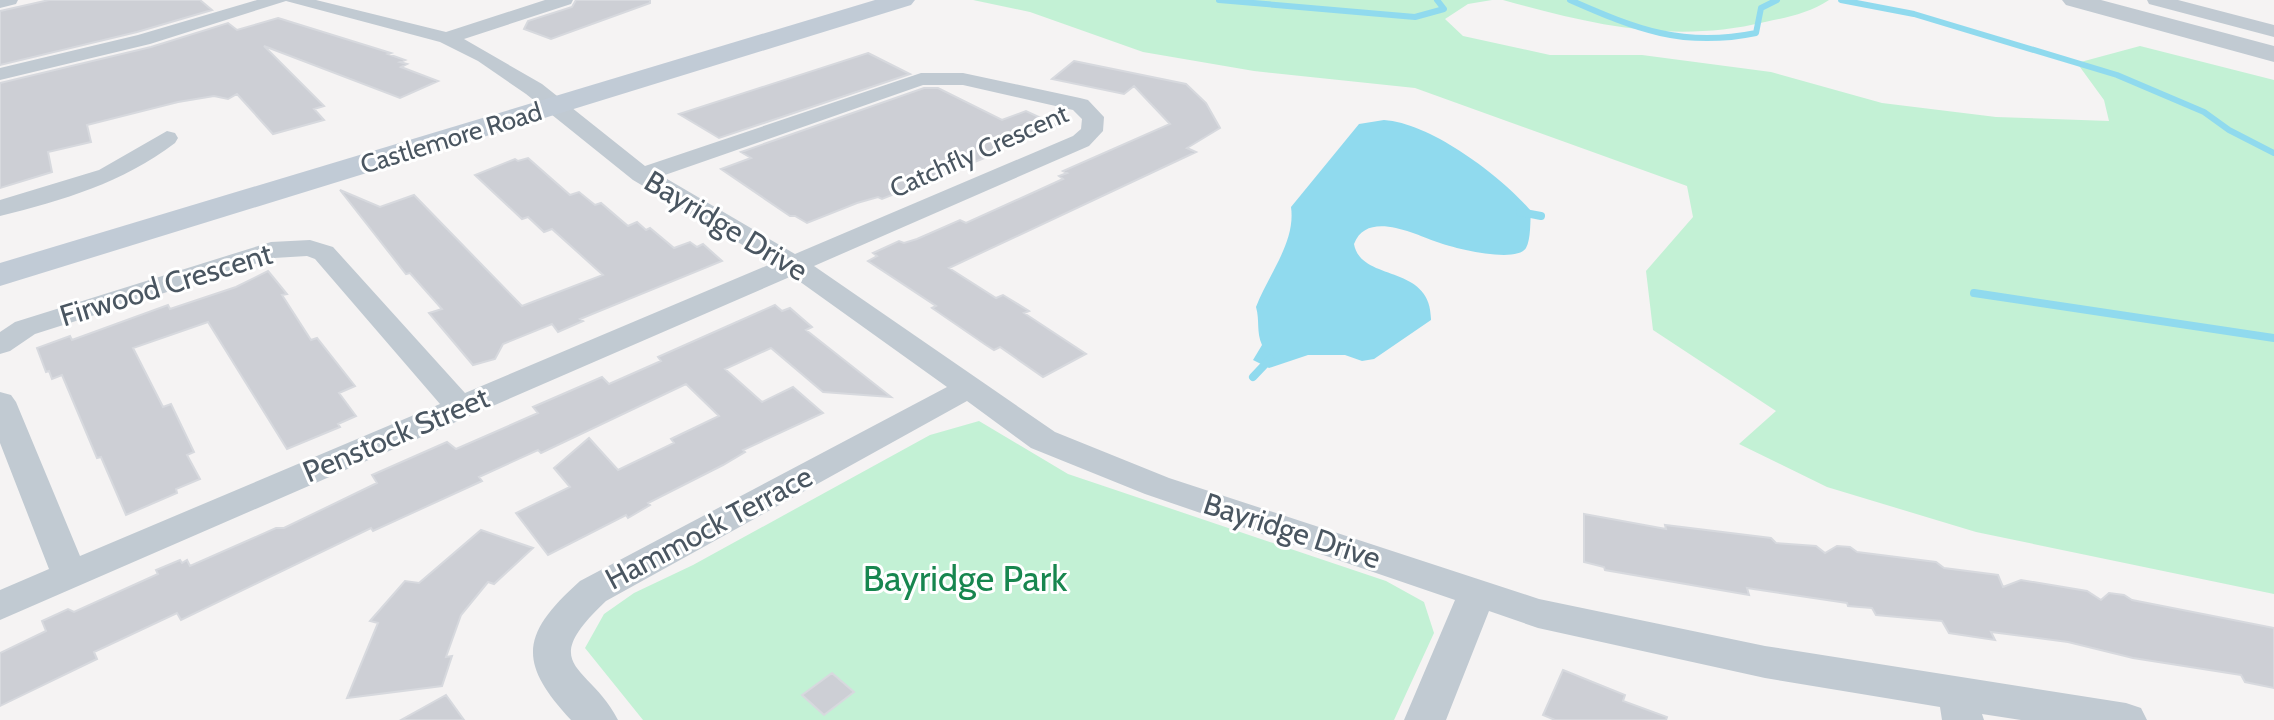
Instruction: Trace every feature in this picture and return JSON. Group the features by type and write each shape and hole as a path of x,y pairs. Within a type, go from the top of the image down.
{"main road":[{"name":"Castlemore Road","path":"0,275 835,0"},
{"name":"Castlemore Road","path":"0,247 902,0"}],"street":[{"path":"0,2 9,0"},
{"path":"0,74 143,40 277,0"},
{"name":"Bayridge Drive","path":"294,0 447,38 485,57 545,97 642,175 792,263 966,389 1043,440 1143,481 1538,613 1960,705 2126,720"},
{"path":"447,38 564,0"},
{"path":"2074,0 2274,54"},
{"path":"2156,0 2274,31"},
{"name":"Catchfly Crescent","path":"642,175 893,86 921,79 963,79 1080,105 1093,117 1092,131 1081,141 792,263"},
{"path":"0,208 118,173 138,162 167,138"},
{"name":"Firwood Crescent","path":"0,345 25,328 271,250 310,248 324,253 460,407"},
{"name":"Penstock Street","path":"0,606 792,263"},
{"name":"Hammock Terrace","path":"597,720 554,670 553,641 571,611 593,591 966,389"},
{"path":"0,402 70,576"},
{"path":"1425,720 1477,593"}],"green space":[{"path":"973,0 1492,0 1468,4 1445,19 1463,36 1550,55 1642,55 1771,72 1882,103 1996,117 2109,121 2104,100 2077,63 2140,46 2274,80 2274,594 1976,532 1827,487 1739,444 1776,411 1653,330 1646,271 1693,217 1687,186 1415,88 1254,71 1143,52 1030,12"},
{"path":"1503,0 1829,0 1782,18 1731,28 1665,31 1601,24"},
{"name":"Bayridge Park","path":"979,421 1068,474 1386,581 1424,602 1434,633 1394,720 643,720 585,648 604,614 634,593 693,565 930,435"}],"water":[{"path":"1384,120 1403,123 1443,141 1502,182 1531,211 1526,248 1520,253 1498,255 1445,245 1392,227 1369,228 1360,234 1354,244 1359,256 1369,264 1409,281 1420,290 1428,302 1431,320 1374,359 1362,361 1345,355 1308,355 1269,368 1253,360 1262,345 1256,307 1285,246 1291,207 1359,124"}],"building":[{"path":"49,0 200,0 212,10 137,32 0,65 0,11"},
{"path":"576,0 650,0 650,3 551,39 524,29 528,21 572,7"},
{"path":"278,18 391,53 388,54 405,60 400,62 407,64 401,67 438,81 400,98 264,46 324,106 314,109 324,120 273,134 237,94 228,99 214,96 178,102 87,125 91,142 48,152 52,172 0,188 0,83 151,47 228,23 237,30"},
{"path":"868,53 910,74 719,138 679,114"},
{"path":"1074,61 1186,84 1206,103 1220,128 1187,148 1196,152 949,268 996,298 1003,295 1029,311 1024,313 1086,354 1043,377 1000,347 994,350 986,345 932,308 936,306 868,261 877,256 873,253 899,241 904,243 917,239 960,220 966,223 1063,179 1059,176 1067,173 1063,171 1170,124 1134,86 1124,94 1052,79"},
{"path":"924,88 938,88 1002,120 1026,111 1056,125 999,149 1002,151 882,199 878,197 857,203 807,223 790,216 721,169 751,158 741,152"},
{"path":"528,158 570,195 579,192 595,205 601,203 628,226 637,222 646,230 650,228 674,248 690,242 697,247 703,244 722,261 580,319 583,321 558,332 552,324 503,344 495,359 473,365 429,313 442,309 410,273 406,274 340,190 380,207 414,195 522,306 603,275 552,229 544,232 528,217 522,219 475,175 515,159"},
{"path":"268,271 287,294 282,295 311,340 317,338 355,386 339,393 356,416 338,424 340,427 287,449 208,322 133,348 163,407 171,404 194,452 187,455 200,479 176,489 177,493 126,515 101,457 97,458 62,375 52,379 37,348 70,336 72,340 168,305 170,309 236,287"},
{"path":"775,305 782,311 790,308 812,327 806,330 891,397 823,392 771,348 725,369 762,402 793,387 823,413 743,450 745,452 648,503 650,505 628,518 626,515 548,555 516,513 570,487 554,468 589,438 618,470 674,443 671,439 719,416 686,384 541,453 538,450 479,477 482,481 373,531 371,528 181,620 177,613 94,652 97,659 0,706 0,653 46,631 42,621 68,609 74,612 158,574 156,570 180,560 182,563 187,560 190,566 276,528 284,528 377,483 372,475 447,442 456,449 538,413 533,407 602,377 609,384 661,361 658,357"},
{"path":"1584,514 1666,529 1665,525 1771,538 1776,543 1816,546 1825,553 1837,546 1850,547 1857,552 1936,562 1944,568 1998,575 2003,587 2021,580 2087,591 2101,600 2109,593 2124,595 2132,600 2274,628 2274,688 2245,682 2241,675 2133,658 2068,642 1991,632 1995,640 1949,633 1942,621 1876,615 1872,608 1848,606 1847,603 1747,588 1749,595 1605,570 1604,567 1584,562"},
{"path":"481,530 533,548 494,584 488,582 461,615 446,657 452,656 442,686 347,698 378,623 370,621 405,581 419,583"},
{"path":"1563,670 1625,695 1623,701 1667,717 1666,720 1555,720 1543,715"},
{"path":"832,673 854,692 824,715 802,695"},
{"path":"446,695 464,720 401,720"}],"waterway":[{"path":"1219,0 1415,17 1444,9 1437,0"},
{"path":"1570,0 1617,20 1660,33 1705,38 1756,33 1761,8 1777,0"},
{"path":"1841,0 1914,14 2117,75 2204,112 2229,130 2274,153"},
{"path":"1520,212 1541,216"},
{"path":"1974,293 2274,338"},
{"path":"1253,377 1270,359"}]}
